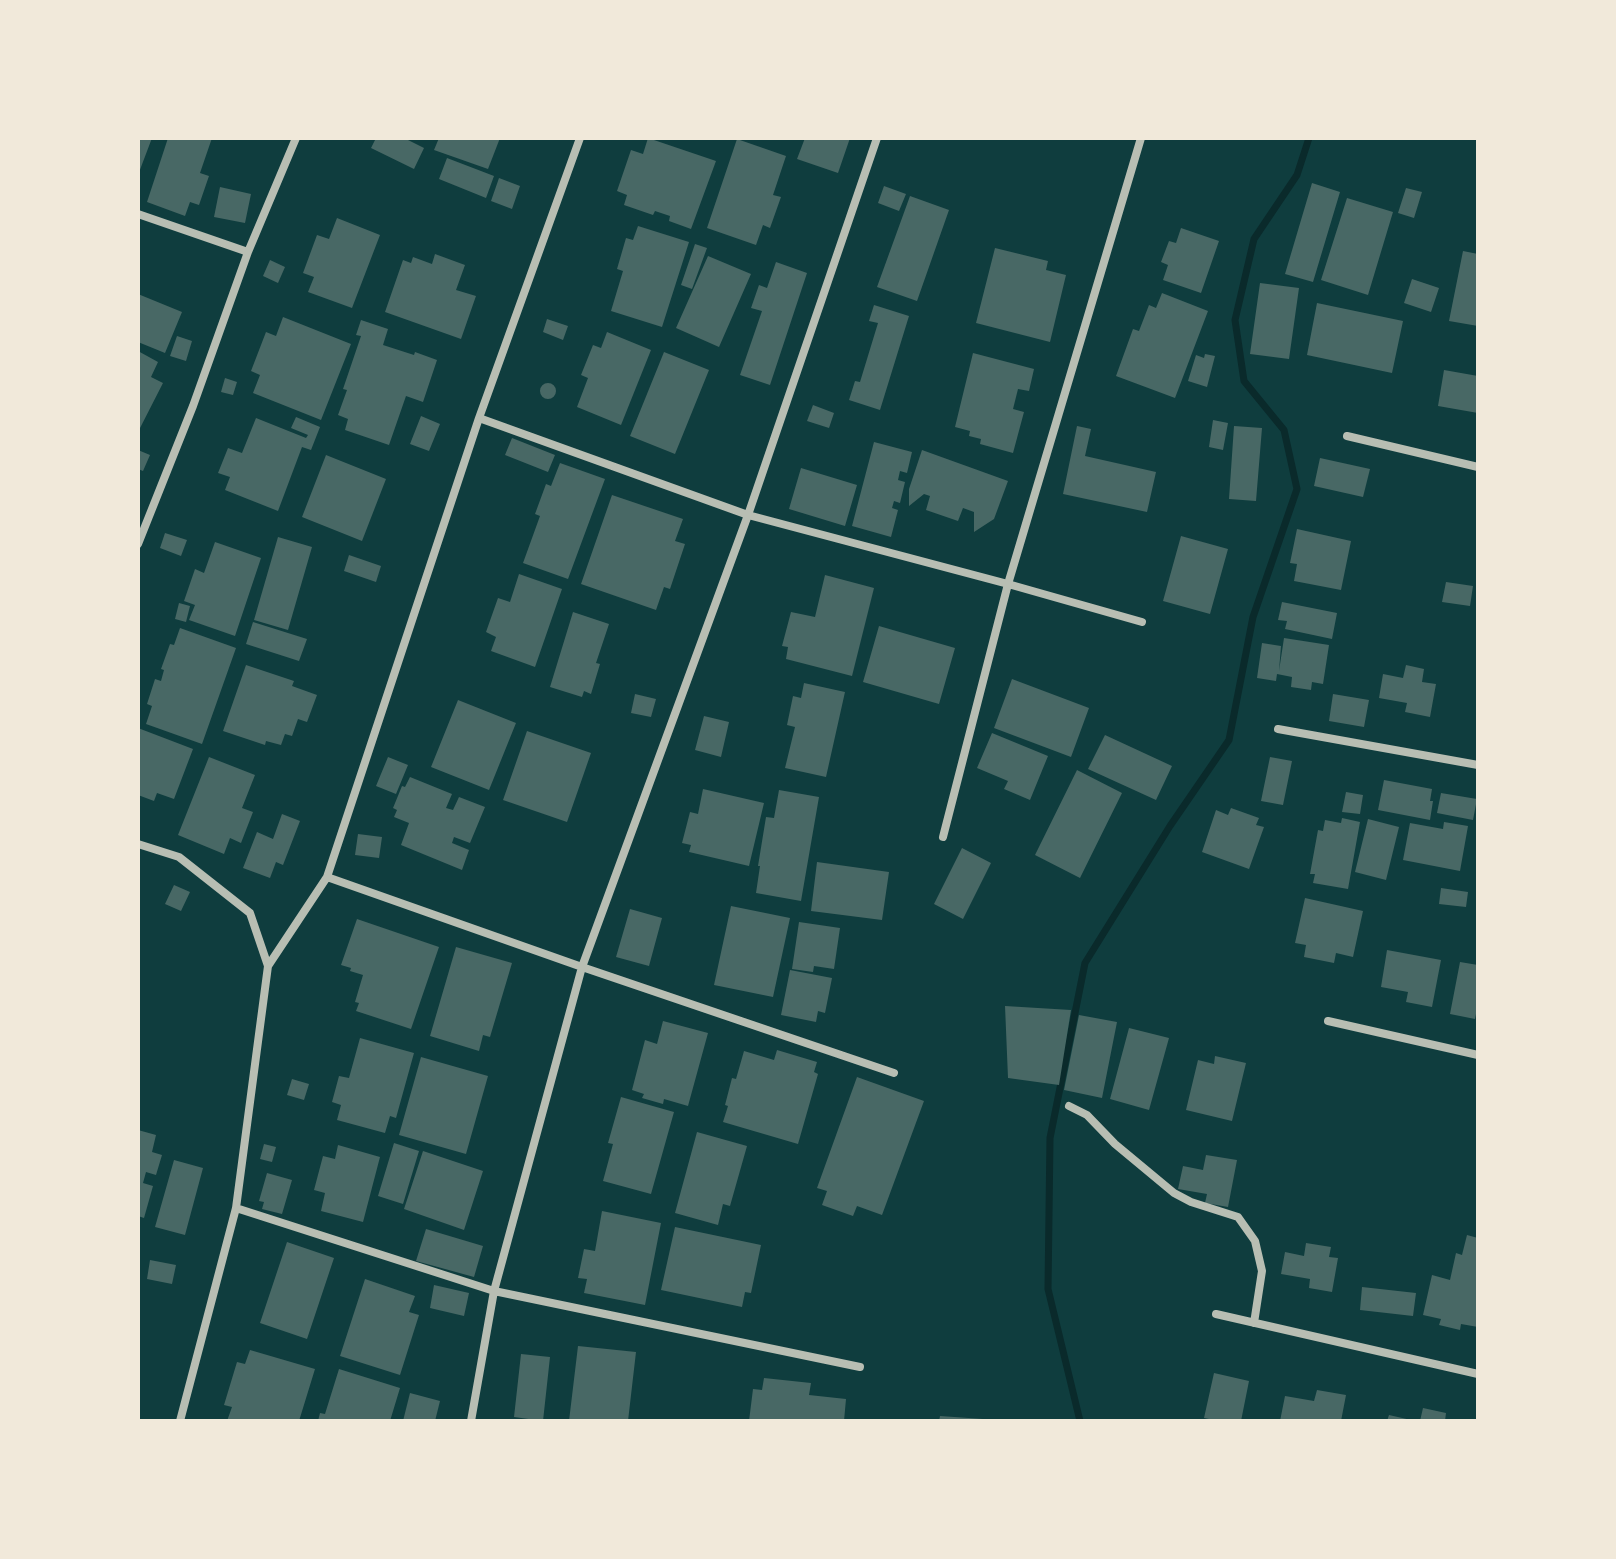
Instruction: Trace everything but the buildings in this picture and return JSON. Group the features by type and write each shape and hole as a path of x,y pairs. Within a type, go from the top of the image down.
{"street":[{"path":"138,544 193,406 248,252 296,138"},
{"path":"180,1421 236,1208 268,966 327,877 479,418 580,138"},
{"path":"471,1421 494,1291 582,967 748,515 877,138"},
{"path":"943,837 1008,584 1141,138"},
{"path":"138,214 248,252"},
{"path":"479,418 748,515 1142,622"},
{"path":"1347,436 1478,467"},
{"path":"1278,729 1478,765"},
{"path":"138,844 179,857 250,913 268,966"},
{"path":"327,877 894,1073"},
{"path":"1328,1021 1478,1055"},
{"path":"1069,1106 1087,1115 1115,1144 1174,1193 1191,1202 1238,1217 1255,1241 1262,1271 1254,1323"},
{"path":"236,1208 494,1291 860,1367"},
{"path":"1216,1314 1478,1374"}],"waterway":[{"path":"1080,1421 1048,1289 1050,1138 1085,963 1170,826 1229,740 1253,617 1297,489 1284,430 1244,381 1235,320 1254,239 1297,175 1309,138"}]}
